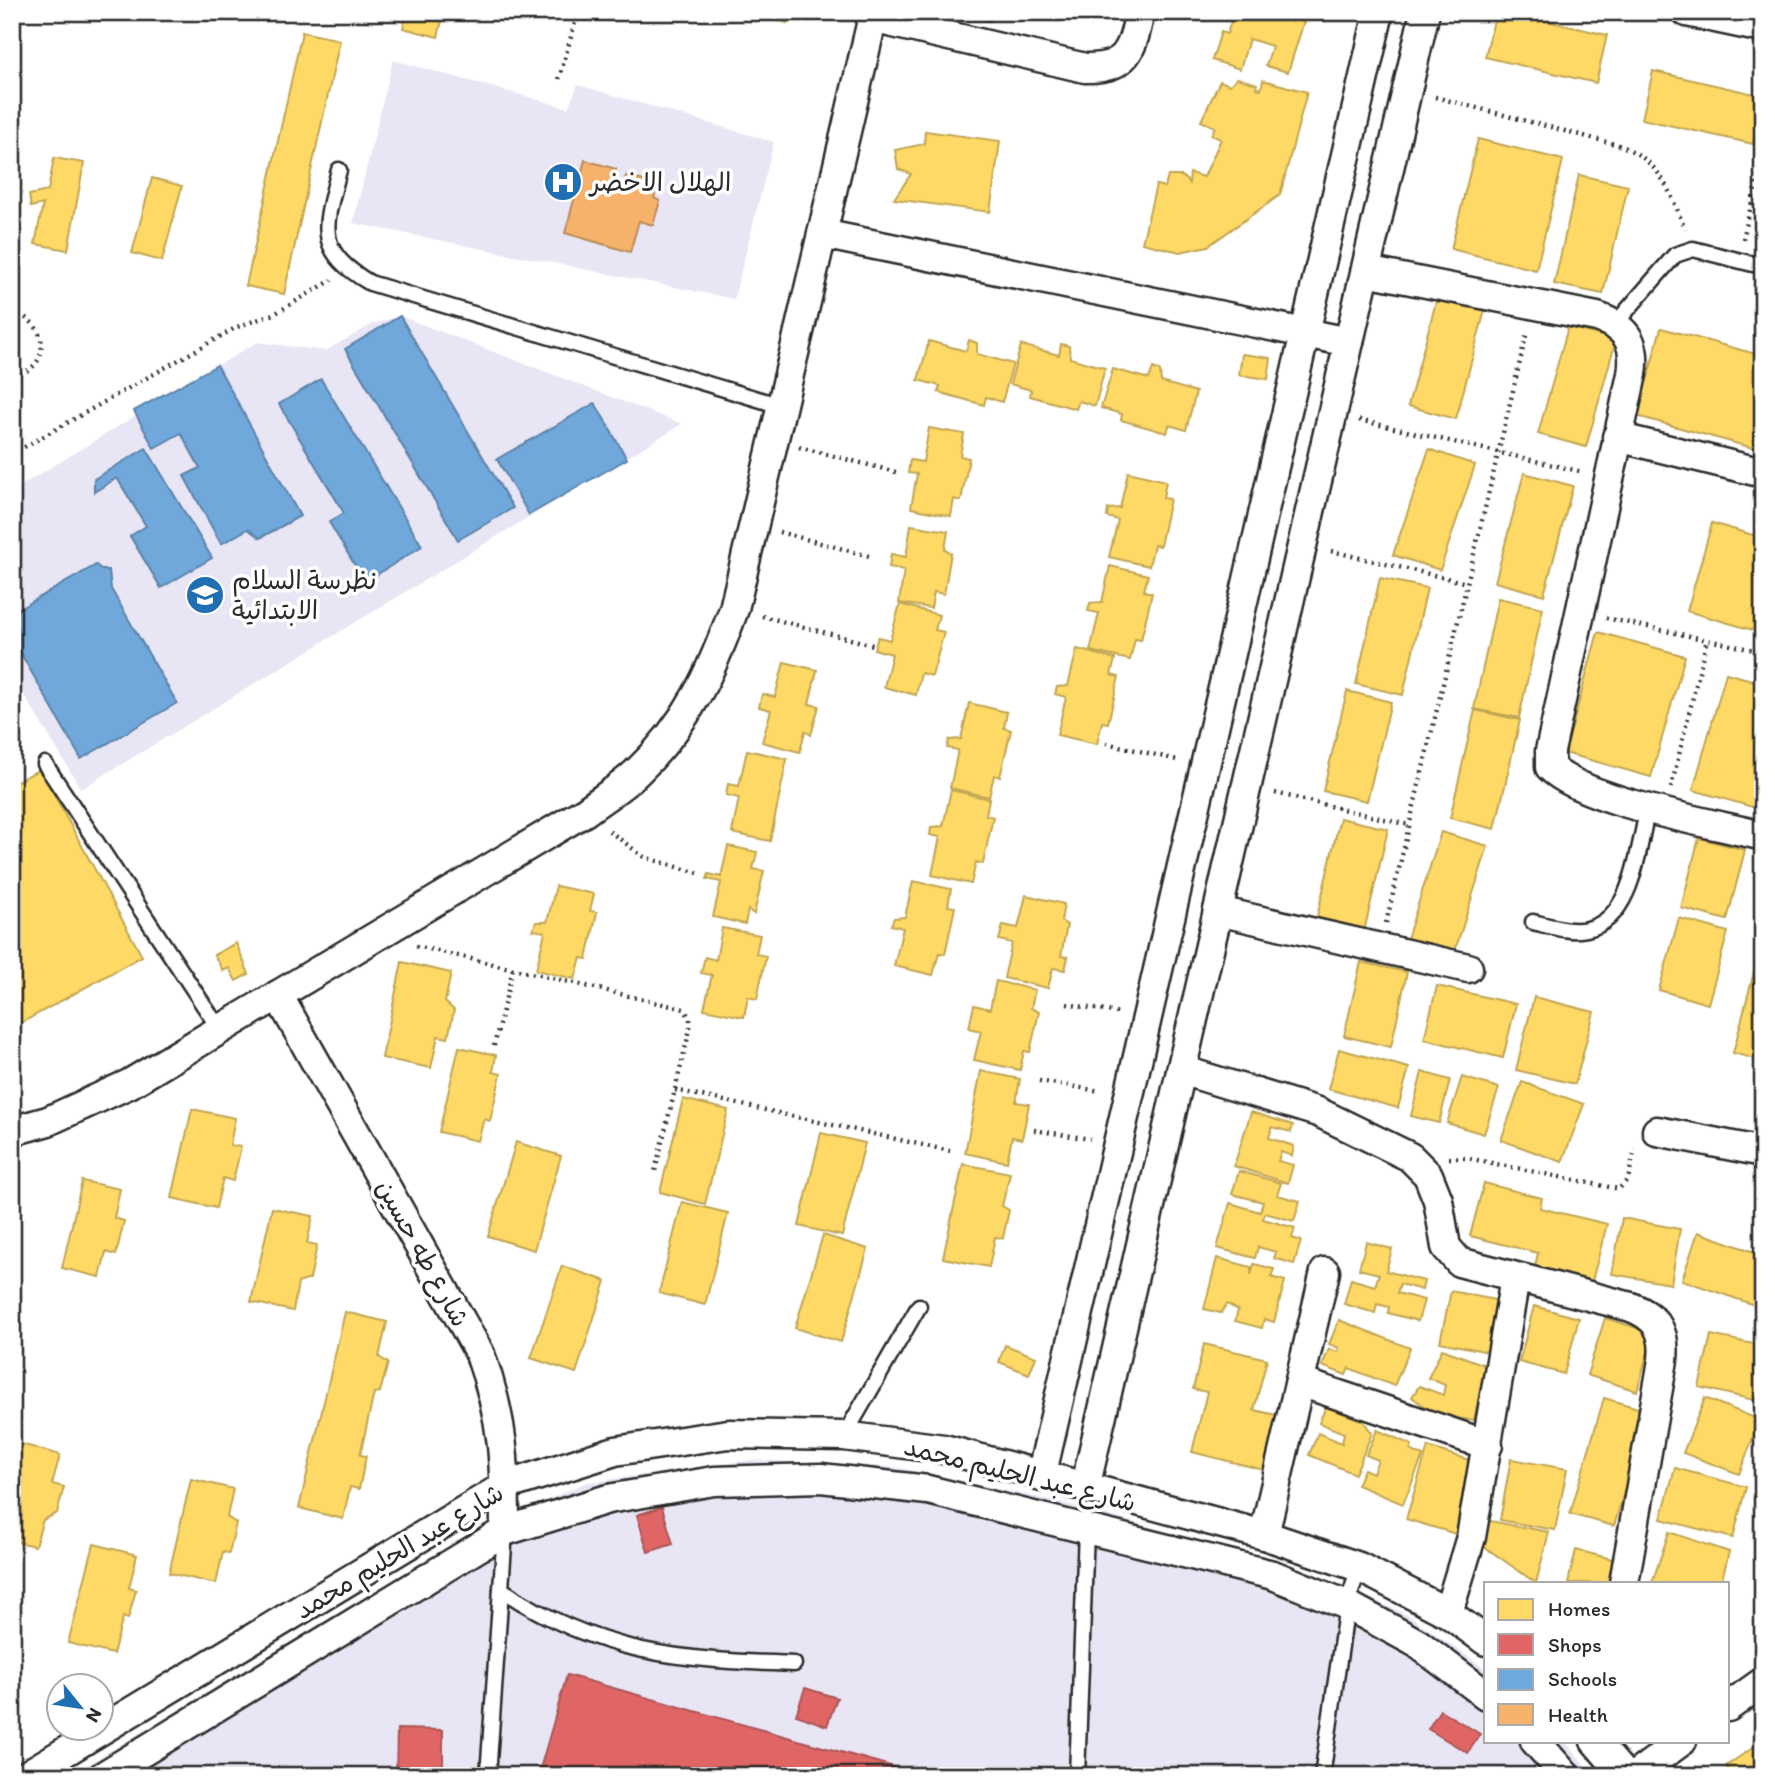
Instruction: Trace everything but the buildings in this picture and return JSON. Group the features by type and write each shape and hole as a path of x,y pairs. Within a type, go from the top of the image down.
{"street":[{"path":"12,1131 48,1121 130,1084 586,811 637,772 680,724 713,669 734,608 873,15 1085,68 1104,68 1122,60 1134,44 1140,12"},
{"path":"1041,1476 1379,12"},
{"path":"1085,1488 1425,12"},
{"path":"1687,12 1763,28"},
{"path":"822,234 1349,342"},
{"path":"1366,271 1616,323 1629,337 1635,355 1550,751 1550,767 1573,785 1657,810 1763,835"},
{"path":"1617,437 1763,473"},
{"path":"1218,911 1468,968"},
{"name":"شارع طه حسين","path":"278,995 480,1354 495,1396 504,1441 505,1531"},
{"path":"1181,1070 1318,1112 1410,1157 1428,1175 1438,1200 1446,1247 1459,1262 1631,1307 1647,1313 1659,1326 1665,1342 1663,1360 1624,1582"},
{"path":"1657,1131 1763,1152"},
{"path":"1264,1535 1325,1272"},
{"path":"1448,1614 1471,1538 1515,1278"},
{"path":"1300,1382 1488,1445"},
{"name":"شارع عبد الحليم محمد","path":"25,1776 505,1486 615,1451 728,1434 844,1436 944,1449 1264,1535 1359,1567 1448,1614 1484,1640"},
{"name":"شارع عبد الحليم محمد","path":"103,1776 505,1531 621,1496 714,1481 821,1478 928,1490 1273,1575 1347,1605 1417,1643 1484,1693"},
{"path":"1730,1706 1763,1682"},
{"path":"1536,1742 1566,1776"},
{"path":"1596,1742 1625,1776"},
{"path":"1634,1776 1681,1742"}],"lane":[{"path":"339,170 326,224 332,249 346,269 370,283 781,406"},
{"path":"1616,323 1675,255 1693,249 1753,264"},
{"path":"45,764 220,1030"},
{"path":"1533,922 1566,930 1587,929 1606,921 1620,906 1657,810"},
{"path":"844,1436 919,1306"},
{"path":"1077,1776 1086,1530"},
{"path":"488,1776 505,1531"},
{"path":"1322,1776 1347,1605 1359,1567"},
{"path":"502,1589 534,1611 607,1643 697,1661 794,1664"}],"path":[{"path":"559,79 578,12"},
{"path":"1408,89 1622,146 1642,155 1657,168 1693,249"},
{"path":"1738,260 1763,156"},
{"path":"1755,186 1763,188"},
{"path":"12,453 237,327 276,313 313,294 346,269"},
{"path":"1380,948 1534,304"},
{"path":"12,313 31,320 39,331 42,344 39,358 30,369 12,374"},
{"path":"1333,413 1607,478"},
{"path":"773,440 896,472"},
{"path":"754,526 873,556"},
{"path":"1303,545 1467,583"},
{"path":"734,608 873,645"},
{"path":"1581,613 1763,652"},
{"path":"1657,810 1707,639"},
{"path":"1106,744 1205,767"},
{"path":"1247,786 1409,825"},
{"path":"586,811 627,847 644,857 698,873"},
{"path":"376,937 684,1009 690,1018 690,1029 655,1171"},
{"path":"495,1046 513,969"},
{"path":"1067,1004 1147,1017"},
{"path":"1039,1081 1129,1096"},
{"path":"675,1090 950,1151"},
{"path":"1034,1130 1118,1144"},
{"path":"1410,1157 1467,1158 1619,1189 1628,1179 1641,1130 1657,1131"}],"shaded area":[{"name":"الهلال الاخضر","path":"393,60 568,108 578,85 774,142 734,299 353,223"},
{"name":"نظرسة السلام الابتدائية","path":"400,316 682,424 81,789 12,675 12,491 257,342 325,351 373,324"},
{"path":"751,1460 894,1467 1056,1501 1304,1569 1410,1616 1484,1668 1484,1742 1566,1742 1594,1776 69,1776 447,1547 584,1483"}],"place":[{"name":"الهلال الاخضر","path":"563,182"},
{"name":"نظرسة السلام الابتدائية","path":"205,595"}]}
